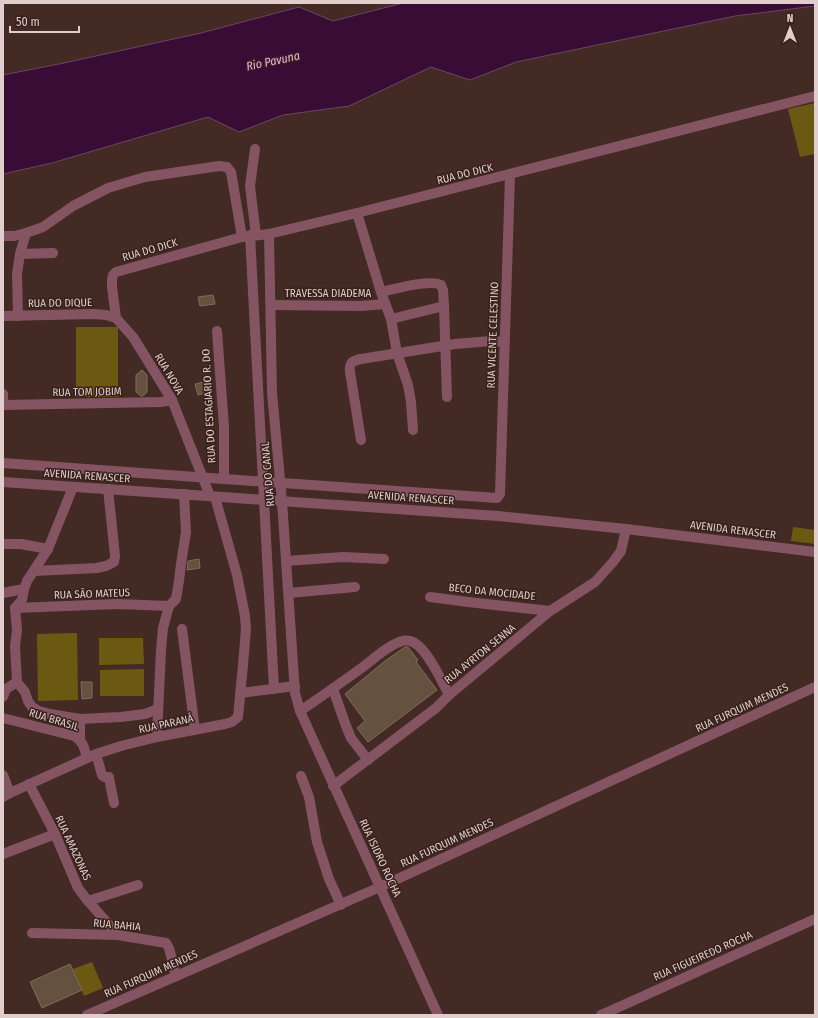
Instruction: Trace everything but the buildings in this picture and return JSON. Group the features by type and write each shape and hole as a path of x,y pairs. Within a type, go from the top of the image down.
{"street":[{"name":"RUA DO DICK","path":"116,318 112,293 112,280 113,275 116,272 250,236 269,234 356,213 815,96"},
{"path":"254,149 250,186 250,236 274,690"},
{"path":"3,236 14,236 43,227 73,206 108,188 145,177 219,166 227,168 231,172 250,236"},
{"name":"RUA VICENTE CELESTINO","path":"498,516 510,174"},
{"path":"356,213 391,319 397,353 408,385 413,430"},
{"path":"18,316 17,274 20,254 26,233"},
{"name":"RUA DO CANAL","path":"269,234 272,393 281,483 295,693 300,711"},
{"path":"20,254 53,253"},
{"path":"381,292 424,283 433,282 441,285 443,290 444,306 447,397"},
{"name":"TRAVESSA DIADEMA","path":"270,305 361,306 385,304"},
{"path":"391,319 444,306"},
{"name":"RUA DO DIQUE","path":"3,316 94,314 116,318"},
{"name":"RUA NOVA","path":"116,318 133,337 172,400 203,478 213,496 238,575 245,616 246,629 240,704"},
{"name":"RUA DO ESTAGIARIO R. DO","path":"217,331 224,427 224,479"},
{"path":"361,440 350,372 351,363 361,359 445,346 475,342 504,342"},
{"path":"3,394 3,405"},
{"name":"RUA TOM JOBIM","path":"3,405 161,402 172,400"},
{"name":"AVENIDA RENASCER","path":"3,463 495,498 499,496"},
{"name":"AVENIDA RENASCER","path":"3,482 498,516 626,529 815,552"},
{"path":"73,487 48,550 27,581 22,600 15,608 17,630 15,646 17,682 22,686 32,707 50,714 80,719 145,714 158,709"},
{"path":"34,571 97,568 114,562 115,556 108,489"},
{"path":"157,737 163,628 169,606 176,599 186,532 184,494"},
{"name":"RUA AYRTON SENNA","path":"334,786 436,708 449,695 550,611 595,582 605,572 621,551 626,529"},
{"path":"3,544 21,544 48,550"},
{"path":"286,562 343,558 384,559"},
{"path":"289,593 355,587"},
{"path":"3,593 24,589"},
{"name":"BECO DA MOCIDADE","path":"430,597 550,611"},
{"name":"RUA SÃO MATEUS","path":"15,608 118,604 169,606"},
{"path":"182,629 195,730"},
{"path":"300,711 334,689 391,646 404,640 417,644 427,655 449,695"},
{"path":"4,691 17,682"},
{"path":"240,693 274,690 295,686"},
{"name":"RUA FURQUIM MENDES","path":"87,1015 341,905 815,688"},
{"path":"334,689 351,738 368,760"},
{"name":"RUA PARANÁ","path":"6,795 91,756 121,746 232,722 238,717 240,704"},
{"name":"RUA ISIDRO ROCHA","path":"300,711 438,1015"},
{"name":"RUA BRASIL","path":"3,718 70,735 80,740 102,775 104,777 109,777 114,803"},
{"path":"80,719 80,740"},
{"path":"3,775 6,795"},
{"path":"301,776 309,797 317,842 341,905"},
{"name":"RUA AMAZONAS","path":"30,784 78,888 118,935"},
{"path":"3,854 54,834"},
{"path":"88,901 138,885"},
{"name":"RUA FIGUEIREDO ROCHA","path":"601,1015 815,919"},
{"name":"RUA BAHIA","path":"32,933 118,935 166,943 169,948 176,976"}],"shaded area":[{"path":"815,103 815,154 800,157 788,109"},
{"path":"76,327 118,327 118,397 76,397"},
{"path":"793,527 815,530 815,544 791,541"},
{"path":"77,633 78,700 38,701 37,634"},
{"path":"99,638 143,638 144,664 99,665"},
{"path":"144,669 144,696 100,696 100,670"},
{"path":"92,962 103,988 84,996 73,969"}],"water":[{"name":"Rio Pavuna","path":"403,3 815,3 815,6 735,16 516,62 470,80 431,67 349,106 283,115 239,132 208,117 52,163 3,174 3,75 201,33 299,7 333,21"}]}
